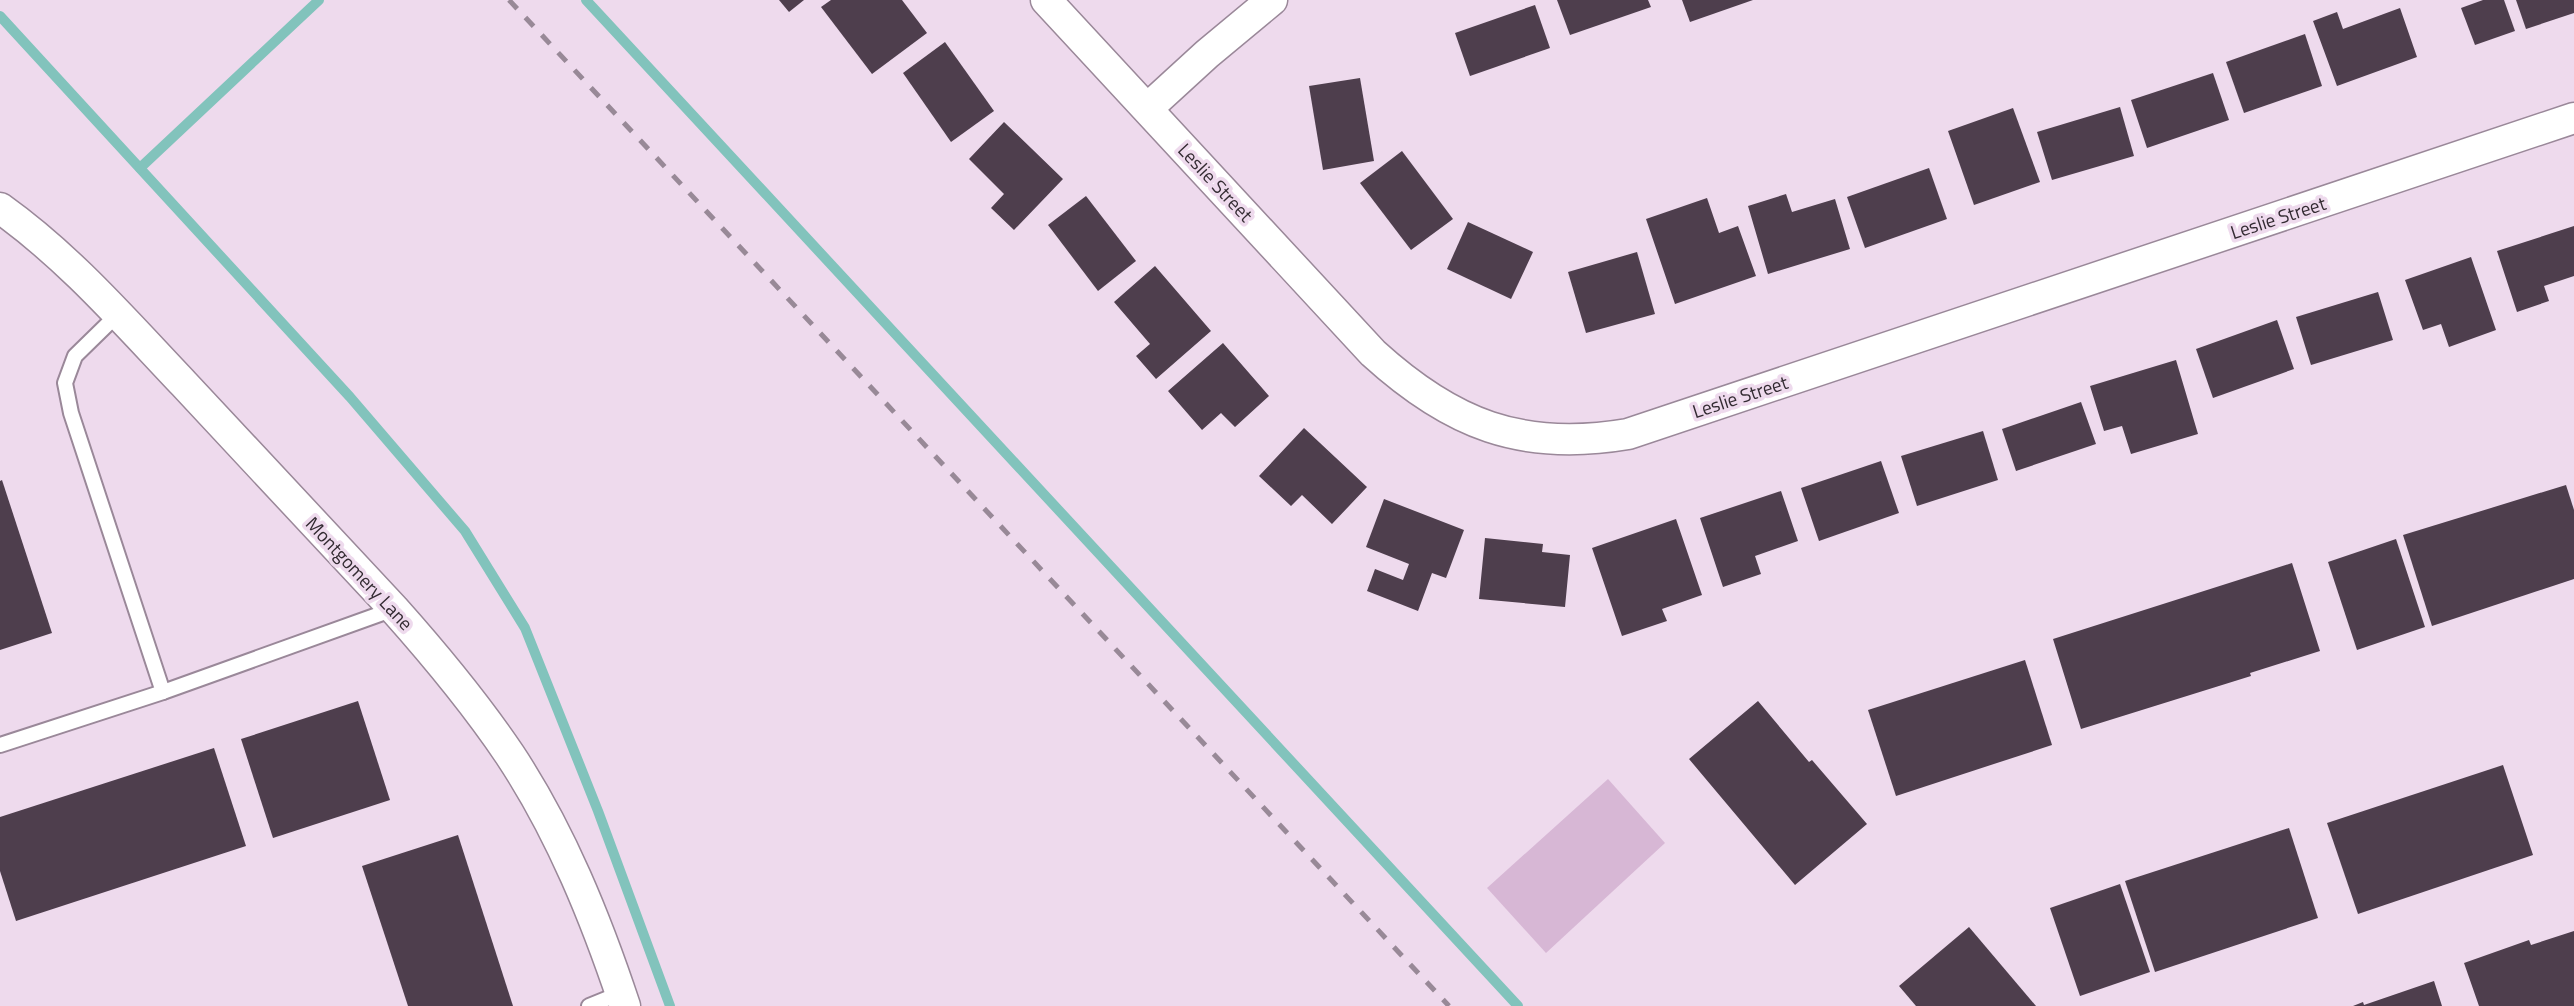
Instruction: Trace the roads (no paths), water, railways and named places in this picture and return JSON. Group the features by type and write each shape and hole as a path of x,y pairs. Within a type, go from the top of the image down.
{"street":[{"name":"Leslie Street","path":"1046,0 1373,353 1429,399 1461,417 1493,430 1528,436 1592,440 1628,434 2574,118"},
{"path":"1148,108 1272,0"},
{"name":"Montgomery Lane","path":"0,208 71,265 394,609 439,661 510,756 545,815 577,877 600,932 623,1000"}],"lane":[{"path":"118,314 75,356 65,383 71,413 163,692"},
{"path":"0,745 163,692 394,609"},
{"path":"589,1006 623,1000"}],"waterway":[{"path":"140,168 319,0"},
{"path":"586,0 1518,1006"},
{"path":"0,16 350,397 465,531 525,628 598,811 670,1006"}],"railway":[{"path":"509,0 1449,1006"}]}
